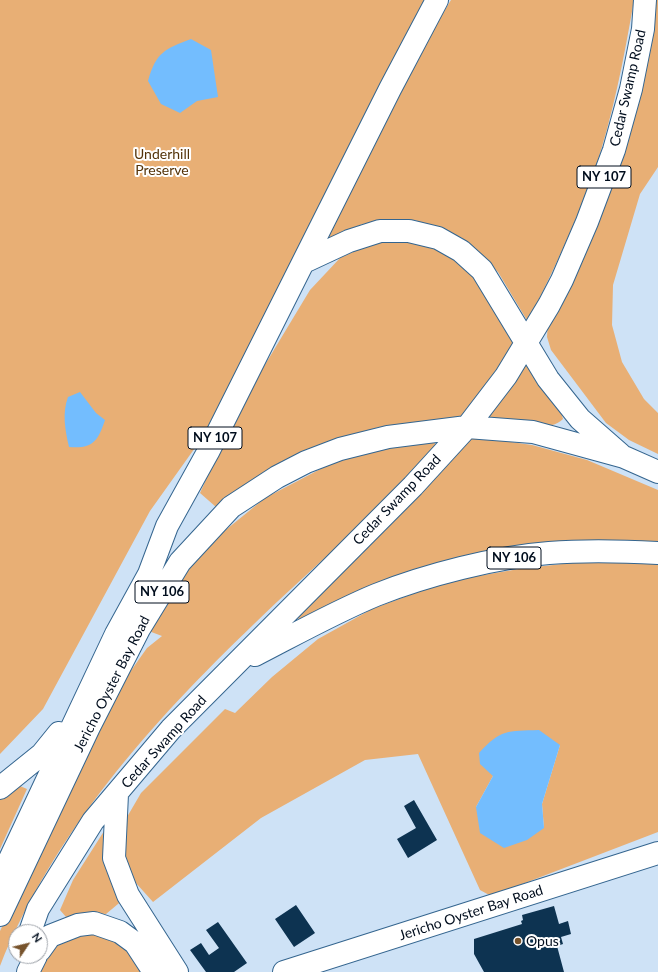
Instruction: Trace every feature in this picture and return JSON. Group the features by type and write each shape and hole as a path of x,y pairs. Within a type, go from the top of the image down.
{"main road":[{"name":"NY 107","path":"0,880 116,634 148,574 167,526 208,452 390,89 437,0"},
{"name":"Cedar Swamp Road","path":"33,924 38,909 93,821 171,729 239,663 413,486 467,427 506,376 526,340 549,306 562,280 587,222 614,150 631,89 643,29 645,0"},
{"path":"304,262 349,241 380,231 409,231 438,238 461,251 482,270 526,340 548,379 580,419 624,457"},
{"name":"Jericho Oyster Bay Road","path":"0,916 89,727 139,629 180,562 231,507 277,477 306,462 340,449 388,437 467,427 533,432 624,457 658,472"},
{"name":"NY 106","path":"239,663 375,595 403,585 490,561 548,553 607,550 658,553"},
{"path":"0,788 42,754 83,704"},
{"path":"117,794 114,858 128,895 177,972"},
{"name":"Jericho Oyster Bay Road","path":"284,972 658,853"},
{"path":"48,939 50,936 78,925 94,923 120,932 130,939 154,972"}],"green space":[{"name":"Underhill Preserve","path":"0,0 426,0 202,438 150,511 43,709 0,754"},
{"path":"451,0 634,0 617,87 601,151 572,229 528,322 498,272 462,238 415,220 362,224 331,242 328,238 431,33"},
{"path":"646,0 658,0 658,167 640,194 613,285 612,325 622,362 644,399 658,413 658,454 629,440 606,423 551,350 547,337 548,321 598,205"},
{"path":"377,241 419,241 455,256 480,281 516,343 460,419 379,427 315,448 255,478 216,507 200,493 223,442 260,373 310,290 340,258"},
{"path":"527,362 560,409 563,419 556,424 538,427 516,426 488,421 486,415"},
{"path":"469,436 532,445 587,460 658,490 658,542 552,542 299,620 296,614"},
{"path":"434,439 436,447 415,471 370,516 215,662 142,740 77,824 48,869 18,924 8,924 8,948 0,966 0,931 113,696 147,648 162,636 146,630 167,594 206,546 265,498 332,463 391,446"},
{"path":"613,558 658,560 658,832 491,896 480,890 418,754 365,760 261,818 153,902 135,882 124,863 127,817 141,793 225,709 235,713 272,677 318,639 372,609 448,581 519,569","holes":["560,745 542,804 544,828 476,807 493,776"]},
{"path":"20,786 27,789 0,849 0,799"},
{"path":"106,828 124,899 106,914 90,913 66,917 60,910 73,880"},
{"path":"96,932 129,949 143,972 38,972 42,964 48,964 48,951 50,947 70,936"}],"water":[{"path":"191,39 211,50 218,97 197,101 180,113 161,104 148,81 154,64 163,53 174,46"},
{"path":"80,392 96,413 105,420 97,438 89,445 84,447 69,447 65,422 66,403 68,397"},
{"path":"539,730 560,745 542,804 544,828 527,840 504,848 480,833 476,807 493,776 480,764 479,753 499,735 512,731"}],"building":[{"path":"414,800 437,840 408,858 397,839 416,828 404,806"},
{"path":"296,905 315,933 294,947 275,919"},
{"name":"Opus","path":"554,906 559,924 568,921 571,934 561,937 563,944 557,946 564,972 484,972 474,954 474,939 522,924 522,915"},
{"path":"218,922 247,963 234,972 206,972 190,950 201,943 209,955 219,948 206,930"}],"place":[{"name":"Opus","path":"518,941"}]}
